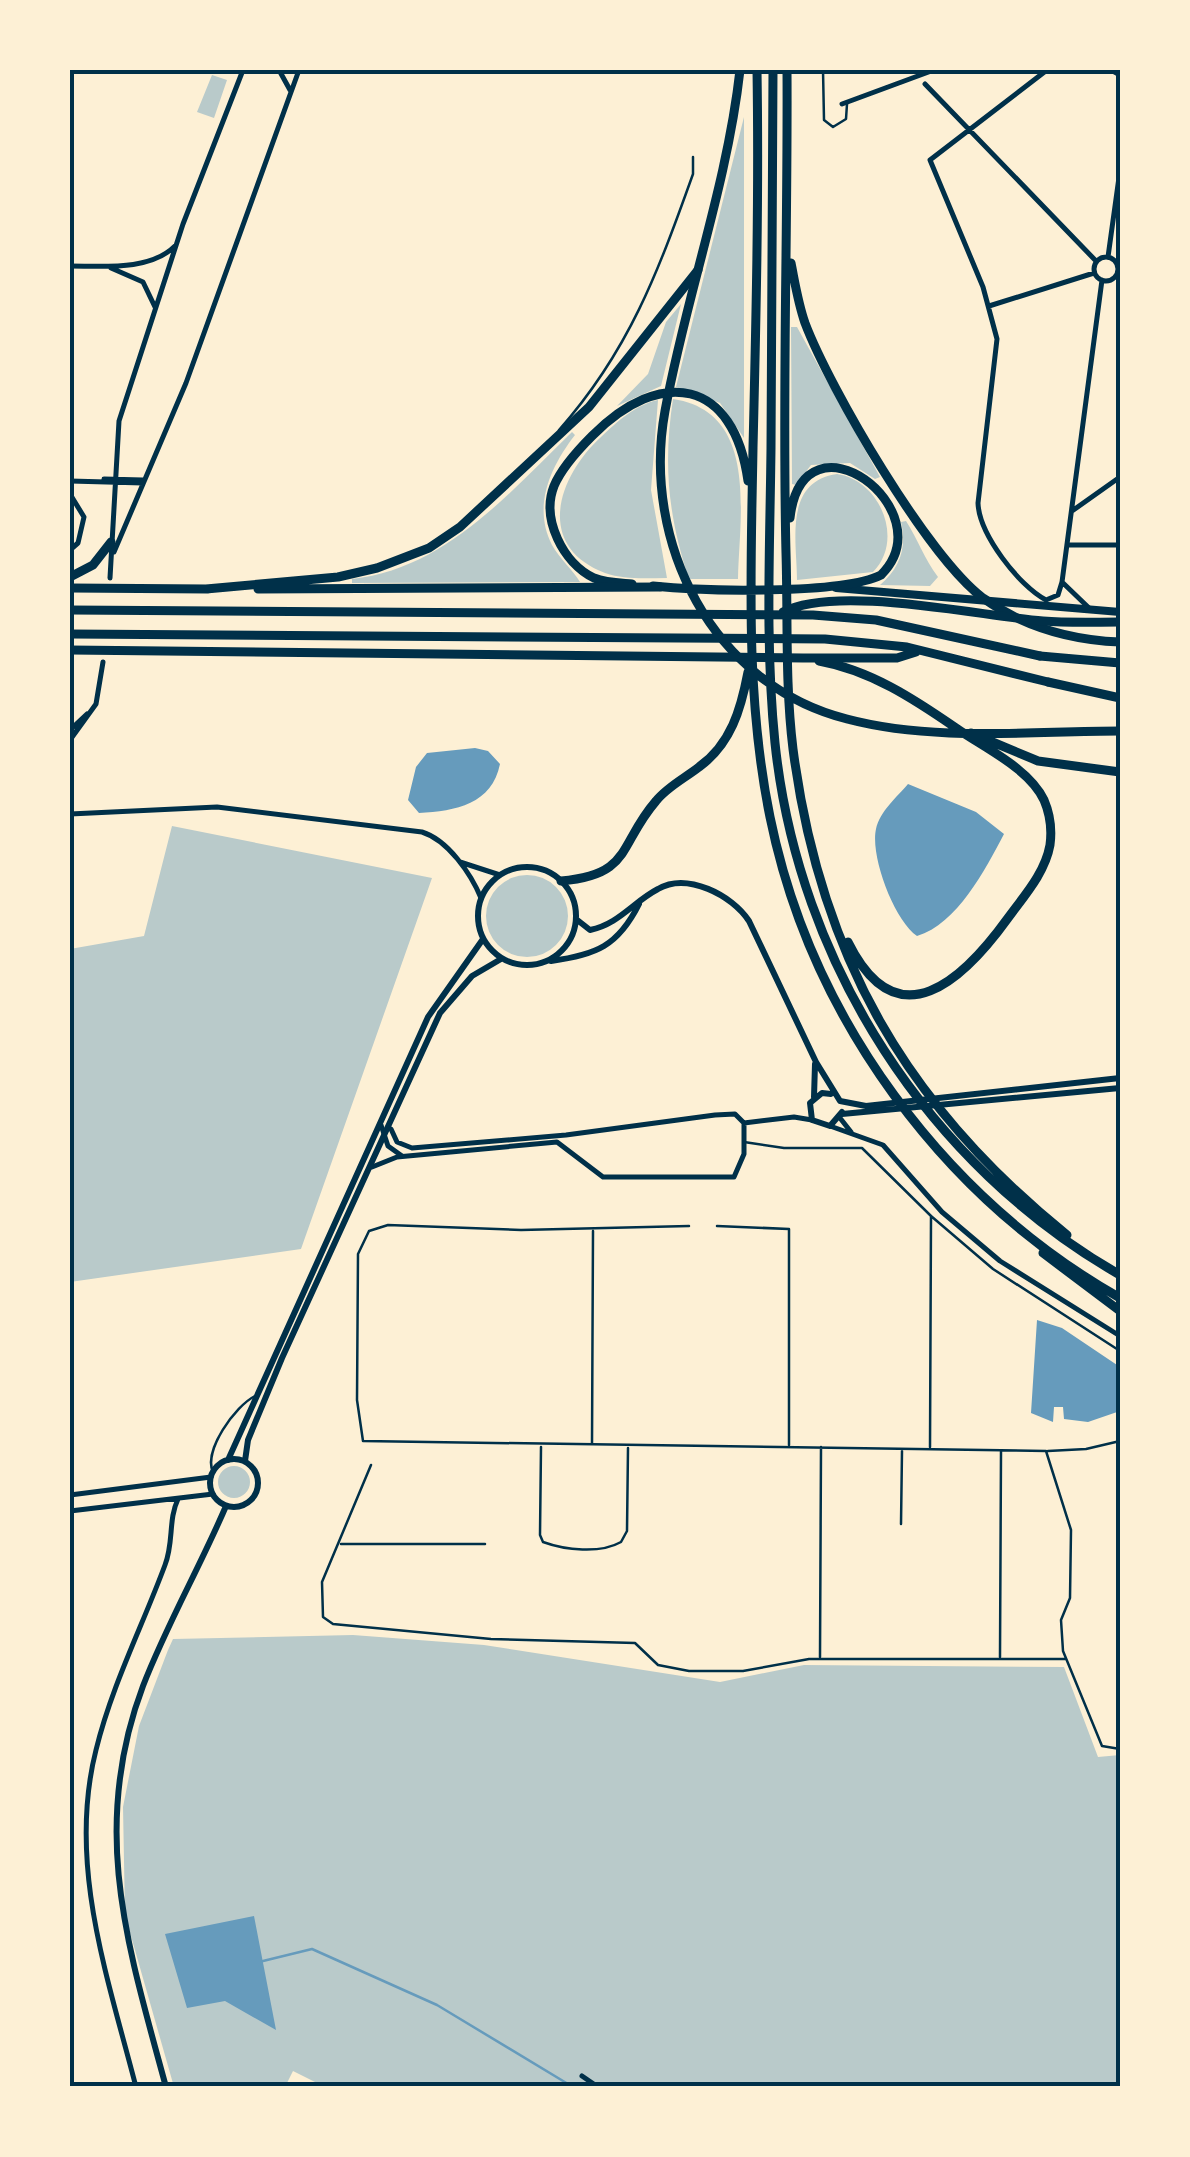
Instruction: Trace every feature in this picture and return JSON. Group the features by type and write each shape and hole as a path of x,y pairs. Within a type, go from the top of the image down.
{"highway":[{"path":"740,70 728,150 664,413 659,478 668,539 684,582 708,622 744,661 796,699 846,719 904,729 1120,731"},
{"path":"757,70 750,676 771,823 815,957 859,1044 893,1094 959,1173 1058,1268 1120,1312"},
{"path":"773,70 771,677 775,745 793,840 826,938 863,1017 901,1076 956,1144 1041,1224 1120,1275"},
{"path":"787,70 787,678 798,786 831,908 857,977 906,1070 962,1140 1108,1268"},
{"path":"788,242 800,306 813,341 889,476 939,554 982,596 1053,632 1120,642"},
{"path":"206,588 338,577 392,564 460,527 594,400 698,270"},
{"path":"660,587 595,578 570,558 558,539 552,517 555,484 598,430 630,404 650,394 679,393 707,402 734,428 740,440 752,501"},
{"path":"70,588 811,587 875,578 889,566 896,530 874,485 857,472 841,467 824,469 806,479 792,504 786,560"},
{"path":"70,577 93,565 111,542"},
{"path":"781,614 798,604 897,604 1043,621 1120,622"},
{"path":"70,610 781,614 876,620 1040,656 1120,664"},
{"path":"70,634 825,638 882,643 1120,698"},
{"path":"70,653 896,658 916,652"},
{"path":"803,658 867,674 946,721 1023,776 1040,794 1050,834 1035,880 972,966 954,982 924,992 892,989 867,973 831,908"},
{"path":"561,881 601,874 617,864 657,799 708,760 728,737 750,676"},
{"path":"946,721 1038,761 1120,772"},
{"path":"1016,1227 1120,1298"}],"main road":[{"path":"811,587 1120,612"}],"street":[{"path":"279,70 291,92"},
{"path":"112,554 186,383 299,70"},
{"path":"844,103 934,70"},
{"path":"1047,70 930,160 989,306 998,352 978,504 980,523 992,544 1040,597 1052,599 1062,582 1102,280"},
{"path":"1111,70 1120,75"},
{"path":"110,578 117,428 176,244 244,71"},
{"path":"926,84 1096,261"},
{"path":"1108,257 1120,170"},
{"path":"70,266 157,259 176,244"},
{"path":"1096,261 1108,257"},
{"path":"1108,257 1119,268 1114,278"},
{"path":"1094,272 1096,261"},
{"path":"103,266 143,282 156,310"},
{"path":"989,306 1094,272"},
{"path":"1094,272 1102,280"},
{"path":"1102,280 1114,278"},
{"path":"1114,278 1120,285"},
{"path":"1072,511 1120,477"},
{"path":"70,481 143,482"},
{"path":"70,494 84,517 78,543 70,550"},
{"path":"1068,545 1120,545"},
{"path":"1062,582 1096,613"},
{"path":"70,740 96,704 103,662"},
{"path":"70,730 96,704"},
{"path":"70,814 174,806 258,810 422,832 434,837 458,862 481,898"},
{"path":"458,862 500,875 529,867 561,881 573,898 576,919 568,944 548,961"},
{"path":"500,875 481,898 478,918 483,938 501,958 522,966 603,950 626,930 640,903"},
{"path":"576,919 590,930 607,926 662,886 678,884 712,891 742,910 832,1094 840,1101 868,1108"},
{"path":"70,1496 212,1474 228,1460 428,1017 483,938"},
{"path":"245,1461 248,1440 282,1358 447,1004 487,964 501,958"},
{"path":"812,1120 809,1108 814,1098 816,1062"},
{"path":"960,1099 1120,1078"},
{"path":"830,1126 841,1116 868,1108 1120,1088"},
{"path":"814,1098 832,1094"},
{"path":"840,1101 841,1116 854,1134"},
{"path":"372,1168 402,1156 557,1142 604,1177 734,1177 742,1160 744,1142 744,1123 735,1114 412,1148 397,1142 390,1129"},
{"path":"744,1123 794,1117 884,1145 942,1212 1000,1261 1120,1336"},
{"path":"380,1125 384,1141 402,1156"},
{"path":"226,1506 248,1503 258,1491 258,1476 245,1461 228,1460"},
{"path":"212,1474 213,1494 226,1506"},
{"path":"70,1512 213,1494"},
{"path":"136,2087 95,1930 86,1823 94,1754 126,1654 166,1562 173,1535 170,1516 178,1499"},
{"path":"166,2087 123,1928 114,1831 117,1797 128,1732 143,1686 226,1506"},
{"path":"582,2076 598,2087"}],"lane":[{"path":"823,70 824,120 829,126 846,119 844,103"},
{"path":"542,453 620,352 660,264 692,174 693,157"},
{"path":"744,1142 784,1148 862,1148 932,1216 1004,1277 1120,1352"},
{"path":"930,1448 932,1216"},
{"path":"689,1226 601,1226 593,1230 388,1225 364,1237 358,1254 363,1441 1001,1450 1086,1450 1120,1441"},
{"path":"716,1226 786,1227 791,1235 789,1447"},
{"path":"592,1446 593,1230"},
{"path":"212,1474 210,1456 233,1416 256,1396"},
{"path":"541,1445 543,1542 559,1548 614,1546 627,1531 628,1446"},
{"path":"820,1659 821,1447"},
{"path":"901,1524 902,1448"},
{"path":"1000,1659 1001,1450"},
{"path":"1046,1450 1070,1530 1070,1598 1061,1620 1065,1659 1102,1746 1120,1749"},
{"path":"371,1465 320,1595 323,1617 333,1624 491,1640 635,1644 658,1665 689,1671 743,1671 820,1659 1065,1659"},
{"path":"339,1544 485,1544"}],"shaded area":[{"path":"212,75 227,80 214,118 197,112"},
{"path":"744,117 744,438 720,403 676,387"},
{"path":"681,304 661,386 617,406 648,374 666,322"},
{"path":"791,327 797,327 880,477 875,479 850,463 811,465 796,485 792,484"},
{"path":"673,399 701,408 720,424 732,445 741,498 738,579 689,579 669,490"},
{"path":"658,400 651,490 667,578 605,573 583,561 568,546 560,510 565,490 586,453 601,437 634,410"},
{"path":"572,432 575,435 558,460 547,487 544,516 552,545 580,582 352,583 352,579 386,572 446,544 499,503"},
{"path":"837,474 865,487 876,499 887,529 882,559 873,572 797,580 795,532 801,501 820,479"},
{"path":"906,521 938,577 930,586 880,585 893,572 900,557 901,522"},
{"path":"172,826 432,878 301,1249 70,1282 70,949 144,936"},
{"path":"527,875 543,878 556,887 565,900 565,932 556,945 543,954 527,957 511,954 498,945 489,932 486,916 489,900 498,887 511,878"},
{"path":"234,1466 245,1471 250,1482 245,1493 234,1498 223,1493 218,1482 223,1471"},
{"path":"353,1635 484,1645 720,1682 804,1665 1064,1667 1098,1757 1120,1755 1120,2087 325,2087 293,2071 285,2087 174,2087 125,1915 123,1807 139,1726 168,1650 173,1639"}],"water":[{"path":"475,748 488,751 500,764 489,788 481,797 459,807 419,813 408,800 416,767 427,753"},
{"path":"908,784 976,812 1004,834 979,879 957,908 931,930 917,936 892,902 880,871 875,841 881,816"},
{"path":"1037,1320 1062,1328 1120,1367 1120,1411 1088,1422 1064,1419 1063,1407 1054,1407 1053,1422 1031,1413"},
{"path":"254,1916 276,2030 225,2001 187,2008 165,1934"}],"waterway":[{"path":"263,1961 312,1949 437,2005 573,2087"}]}
